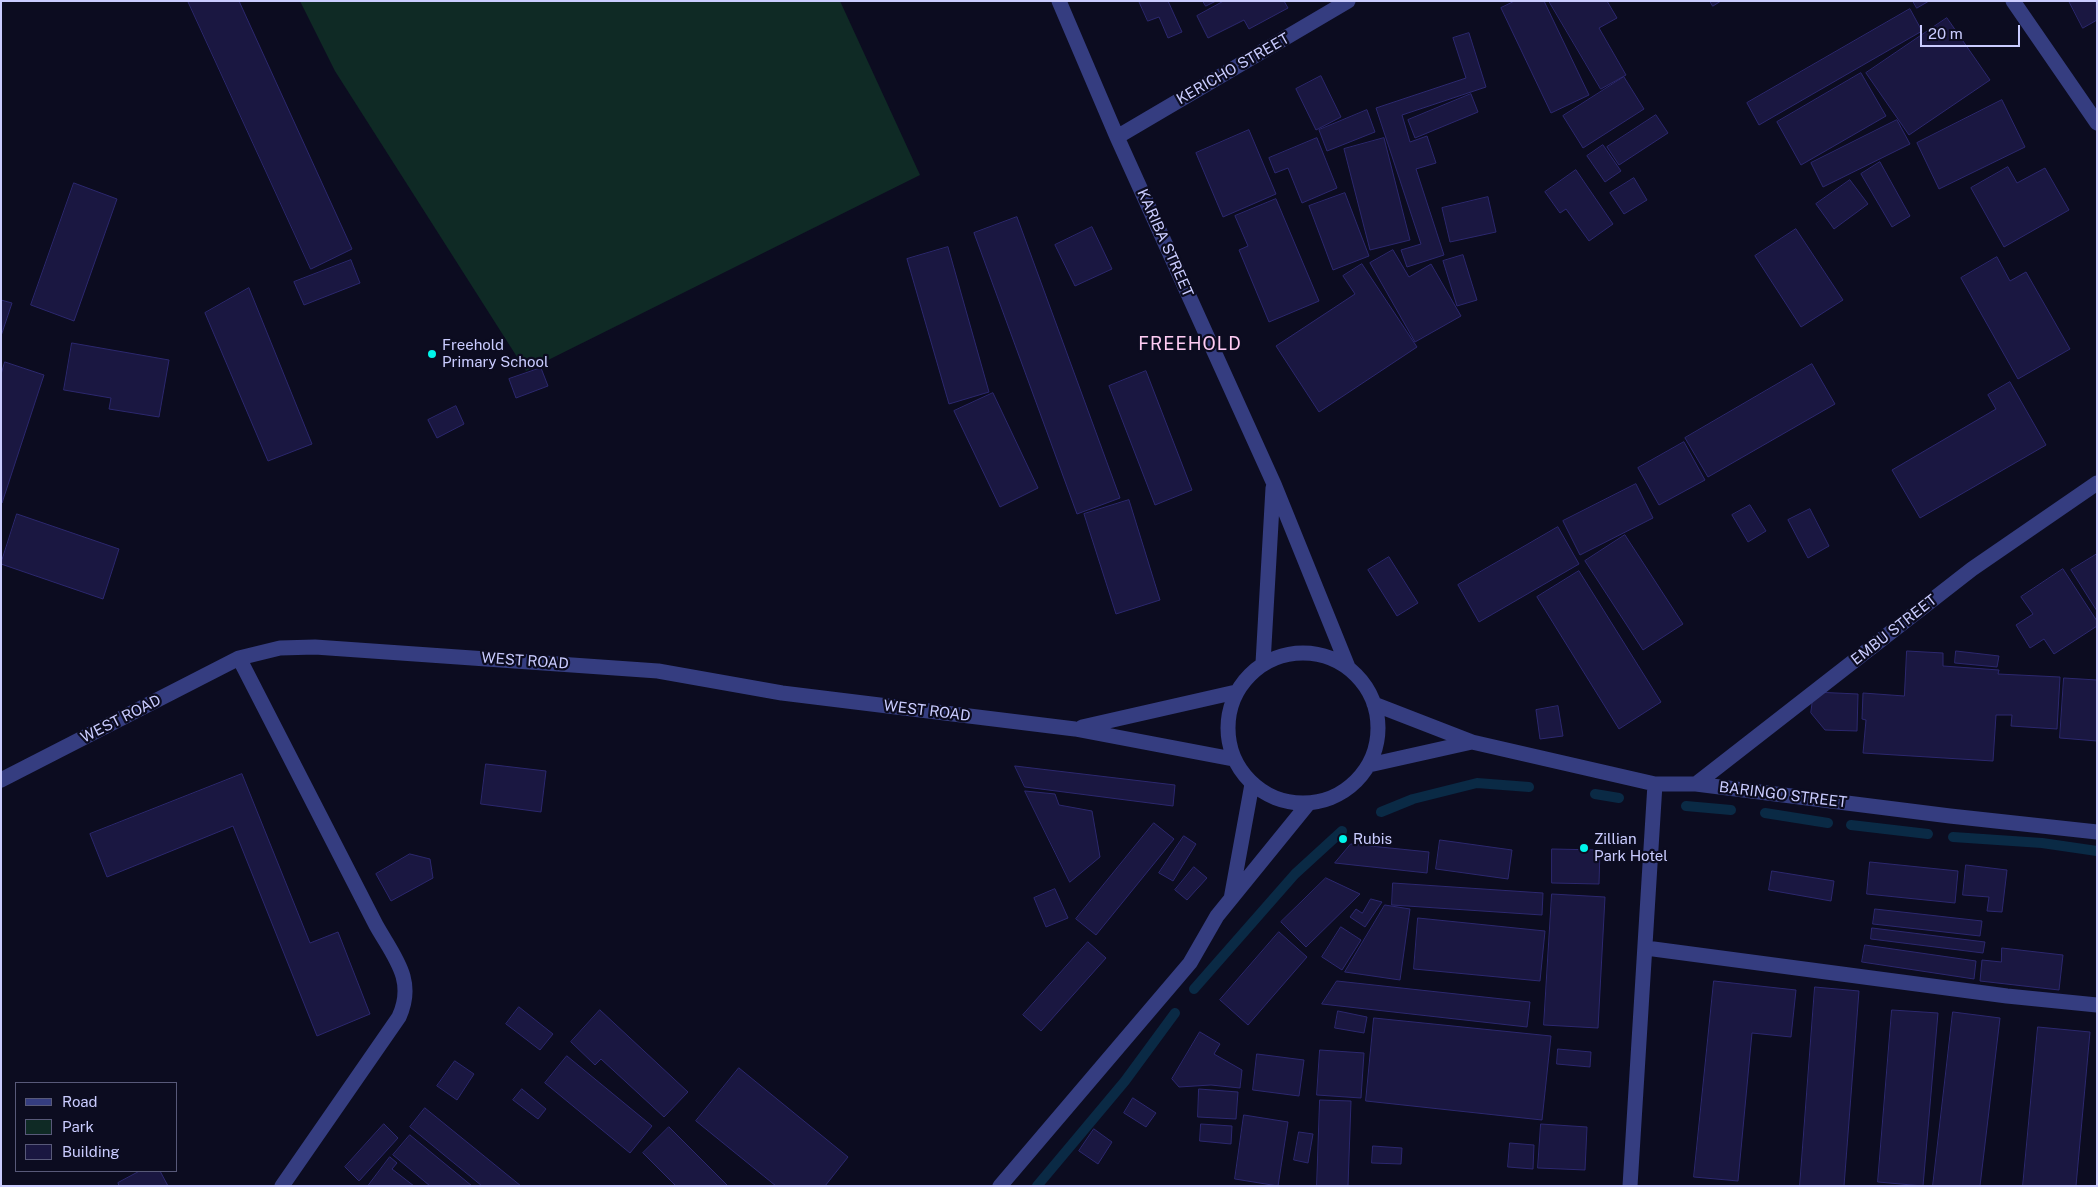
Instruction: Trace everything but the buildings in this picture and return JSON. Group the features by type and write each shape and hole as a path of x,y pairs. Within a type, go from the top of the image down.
{"street":[{"name":"KARIBA STREET","path":"1059,1 1117,137 1274,484 1348,667"},
{"name":"KERICHO STREET","path":"1117,137 1348,1"},
{"path":"2013,1 2097,123"},
{"name":"EMBU STREET","path":"1696,784 1972,569 2097,483"},
{"path":"1263,663 1274,484"},
{"name":"WEST ROAD","path":"1,780 239,658 280,648 315,647 658,671 782,693 1075,729 1233,758"},
{"path":"1306,651 1328,656 1348,667 1364,683 1374,704 1378,724 1376,746 1368,765 1358,780 1343,792 1327,800 1308,804 1288,802 1275,798 1252,784 1241,772 1233,758 1227,725 1236,692 1247,676 1263,663 1284,654 1306,651"},
{"path":"239,658 376,926 400,968 405,984 405,1004 399,1017 282,1186"},
{"name":"WEST ROAD","path":"1075,729 1236,692"},
{"name":"BARINGO STREET","path":"1374,704 1472,742 1655,784 1696,784 2097,832"},
{"name":"BARINGO STREET","path":"1368,765 1472,742"},
{"path":"1231,900 1252,784"},
{"path":"1630,1186 1655,784"},
{"path":"1000,1186 1190,963 1217,916 1308,804"},
{"path":"1646,948 2006,996 2097,1005"}],"green space":[{"path":"300,1 840,1 920,175 526,371 335,71"}],"waterway":[{"path":"1381,812 1413,799 1477,783 1529,787"},
{"path":"1595,794 1619,798"},
{"path":"1686,806 1731,810"},
{"path":"1765,813 1828,823"},
{"path":"1851,825 1928,834"},
{"path":"1194,989 1295,874 1342,831"},
{"path":"1953,837 2042,843 2097,851"},
{"path":"1037,1186 1125,1081 1175,1013"}],"place":[{"name":"Freehold Primary School","path":"432,354"},
{"name":"Rubis","path":"1343,839"},
{"name":"Zillian Park Hotel","path":"1584,848"}],"district":[{"name":"FREEHOLD","path":"1190,344"}]}
